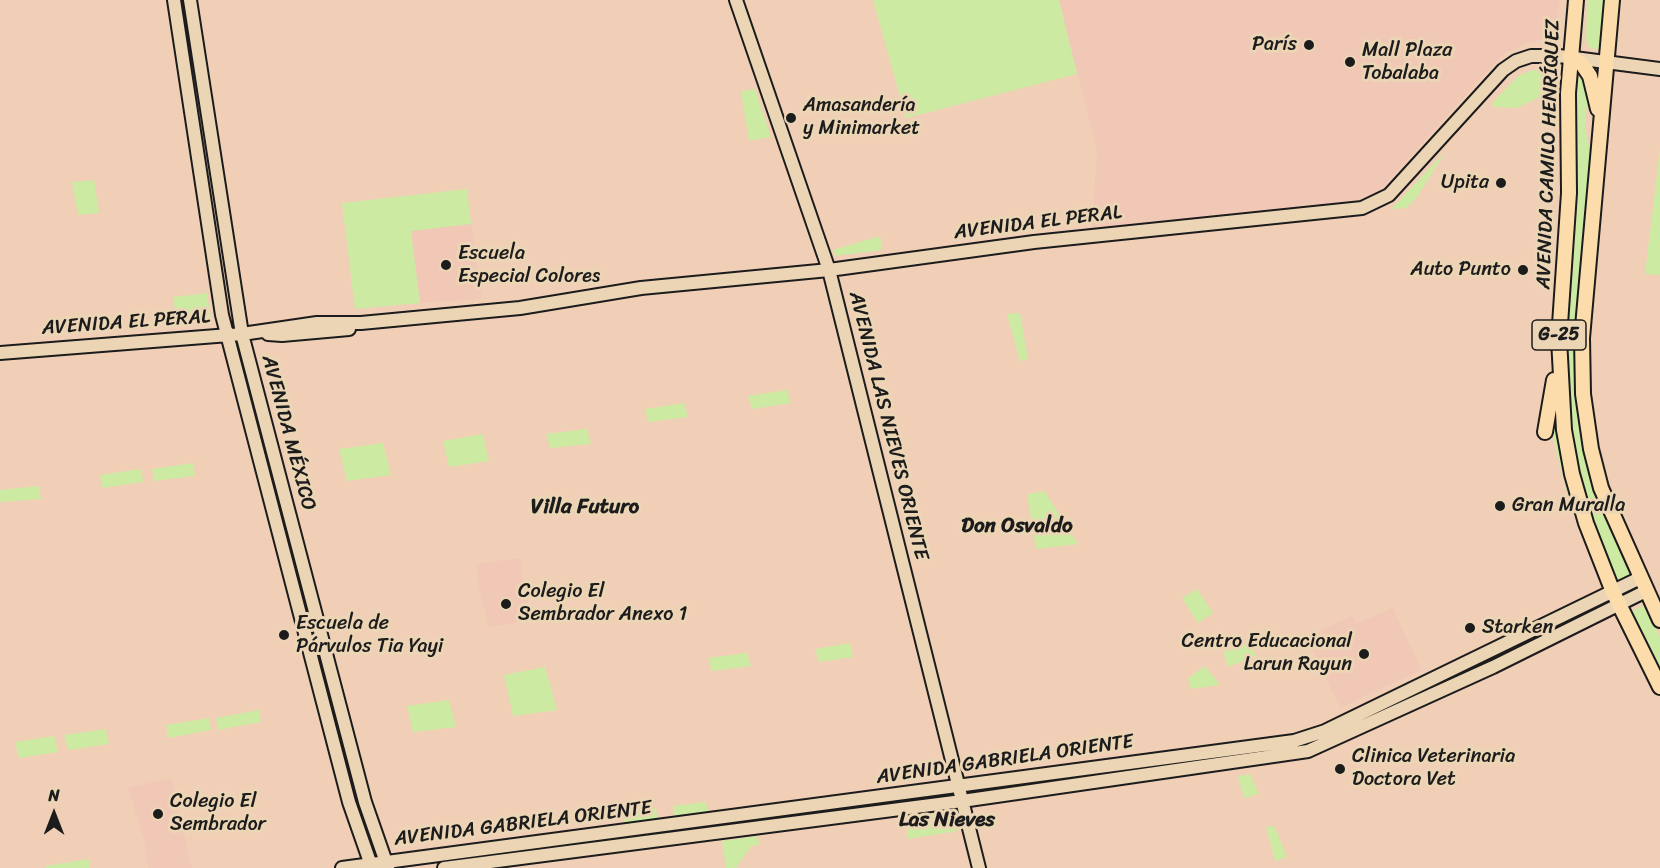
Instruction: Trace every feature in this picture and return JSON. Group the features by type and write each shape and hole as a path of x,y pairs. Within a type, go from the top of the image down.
{"main road":[{"name":"AVENIDA MÉXICO","path":"174,0 217,287 227,335 349,802 371,866"},
{"name":"AVENIDA MÉXICO","path":"190,0 242,334 365,802 387,865"},
{"name":"AVENIDA LAS NIEVES ORIENTE","path":"736,0 829,270 979,868"},
{"name":"AVENIDA CAMILO HENRÍQUEZ","path":"1576,0 1567,113 1569,194 1559,358 1564,430 1572,474 1586,523 1616,598 1660,687"},
{"name":"G-25","path":"1612,0 1582,338 1583,394 1589,438 1601,488 1660,620"},
{"name":"AVENIDA EL PERAL","path":"0,353 255,333 282,327 352,321 361,323 520,308 641,288 829,270 1034,242 1370,206 1394,190 1509,65 1531,56 1570,57 1660,69"},
{"path":"1570,57 1582,64 1590,76 1602,119"},
{"path":"1545,432 1559,358"},
{"name":"AVENIDA GABRIELA ORIENTE","path":"444,868 962,801 1308,751 1493,667 1643,584"},
{"name":"AVENIDA GABRIELA ORIENTE","path":"342,868 387,865 1303,739 1616,598"}],"shaded area":[{"path":"1059,0 1560,0 1554,38 1528,43 1504,53 1378,192 1356,200 1092,229 1097,150"},
{"name":"Escuela Especial Colores","path":"471,224 482,299 420,303 411,230"},
{"name":"Colegio El Sembrador Anexo 1","path":"520,558 522,580 533,620 489,627 479,589 477,564"},
{"name":"Centro Educacional Larun Rayun","path":"1393,608 1421,670 1340,708 1307,637 1352,616 1357,624"},
{"name":"Colegio El Sembrador","path":"171,778 192,868 148,868 144,840 128,788"}],"green space":[{"path":"873,0 1059,0 1077,74 906,118"},
{"path":"1587,0 1604,0 1600,46 1596,50 1589,47 1586,40"},
{"path":"1532,70 1553,71 1550,92 1517,108 1493,107 1492,103 1518,76"},
{"path":"1583,77 1588,92 1585,126 1592,160 1581,418 1633,574 1616,582 1585,505 1573,453 1567,392 1565,346 1576,182 1573,133 1575,79"},
{"path":"755,89 771,137 749,141 741,91"},
{"path":"1660,149 1660,275 1645,274"},
{"path":"1446,151 1417,197 1406,208 1391,209"},
{"path":"94,180 99,213 78,215 72,182"},
{"path":"467,189 471,224 411,231 420,303 355,309 342,203"},
{"path":"880,236 882,250 835,256 833,250"},
{"path":"207,293 211,320 177,324 173,297"},
{"path":"1020,313 1028,359 1020,361 1007,314"},
{"path":"787,390 791,403 752,409 748,396"},
{"path":"1557,402 1577,512 1567,492 1550,426"},
{"path":"684,403 688,417 648,422 645,409"},
{"path":"587,429 591,444 550,448 546,434"},
{"path":"483,434 489,461 449,467 443,441"},
{"path":"383,443 391,475 347,481 339,449"},
{"path":"193,463 195,476 154,481 152,469"},
{"path":"141,469 143,482 102,488 100,475"},
{"path":"39,486 41,499 0,502 0,490"},
{"path":"1045,491 1078,544 1036,549 1027,494"},
{"path":"1197,589 1213,613 1198,623 1182,598"},
{"path":"1645,605 1660,637 1660,671 1629,612"},
{"path":"1250,642 1256,656 1228,667 1223,652"},
{"path":"850,643 853,657 819,662 815,649"},
{"path":"747,653 751,666 712,671 708,658"},
{"path":"1205,666 1220,685 1191,689 1188,678"},
{"path":"545,667 557,710 513,716 504,675"},
{"path":"449,700 456,727 413,732 407,706"},
{"path":"259,710 261,722 218,730 216,718"},
{"path":"209,718 211,730 168,738 166,725"},
{"path":"106,729 109,744 68,750 64,735"},
{"path":"54,736 58,752 19,758 15,742"},
{"path":"1250,774 1259,794 1244,798 1238,776"},
{"path":"706,802 708,815 674,819 673,806"},
{"path":"656,808 658,821 625,825 623,813"},
{"path":"949,811 954,813 957,831 908,839 906,818"},
{"path":"1274,826 1287,857 1275,861 1266,827"},
{"path":"758,836 759,845 751,846 736,868 726,868 722,841"},
{"path":"89,859 90,868 45,868 45,866"}],"place":[{"name":"París","path":"1309,45"},
{"name":"Mall Plaza Tobalaba","path":"1350,62"},
{"name":"Amasandería y Minimarket","path":"791,118"},
{"name":"Upita","path":"1501,183"},
{"name":"Escuela Especial Colores","path":"446,265"},
{"name":"Auto Punto","path":"1523,270"},
{"name":"Gran Muralla","path":"1500,506"},
{"name":"Colegio El Sembrador Anexo 1","path":"506,604"},
{"name":"Starken","path":"1470,628"},
{"name":"Escuela de Párvulos Tia Yayi","path":"284,635"},
{"name":"Centro Educacional Larun Rayun","path":"1364,654"},
{"name":"Clinica Veterinaria Doctora Vet","path":"1340,769"},
{"name":"Colegio El Sembrador","path":"158,814"}],"district":[{"name":"Villa Futuro","path":"585,508"},
{"name":"Don Osvaldo","path":"1017,527"},
{"name":"Las Nieves","path":"947,821"}]}
